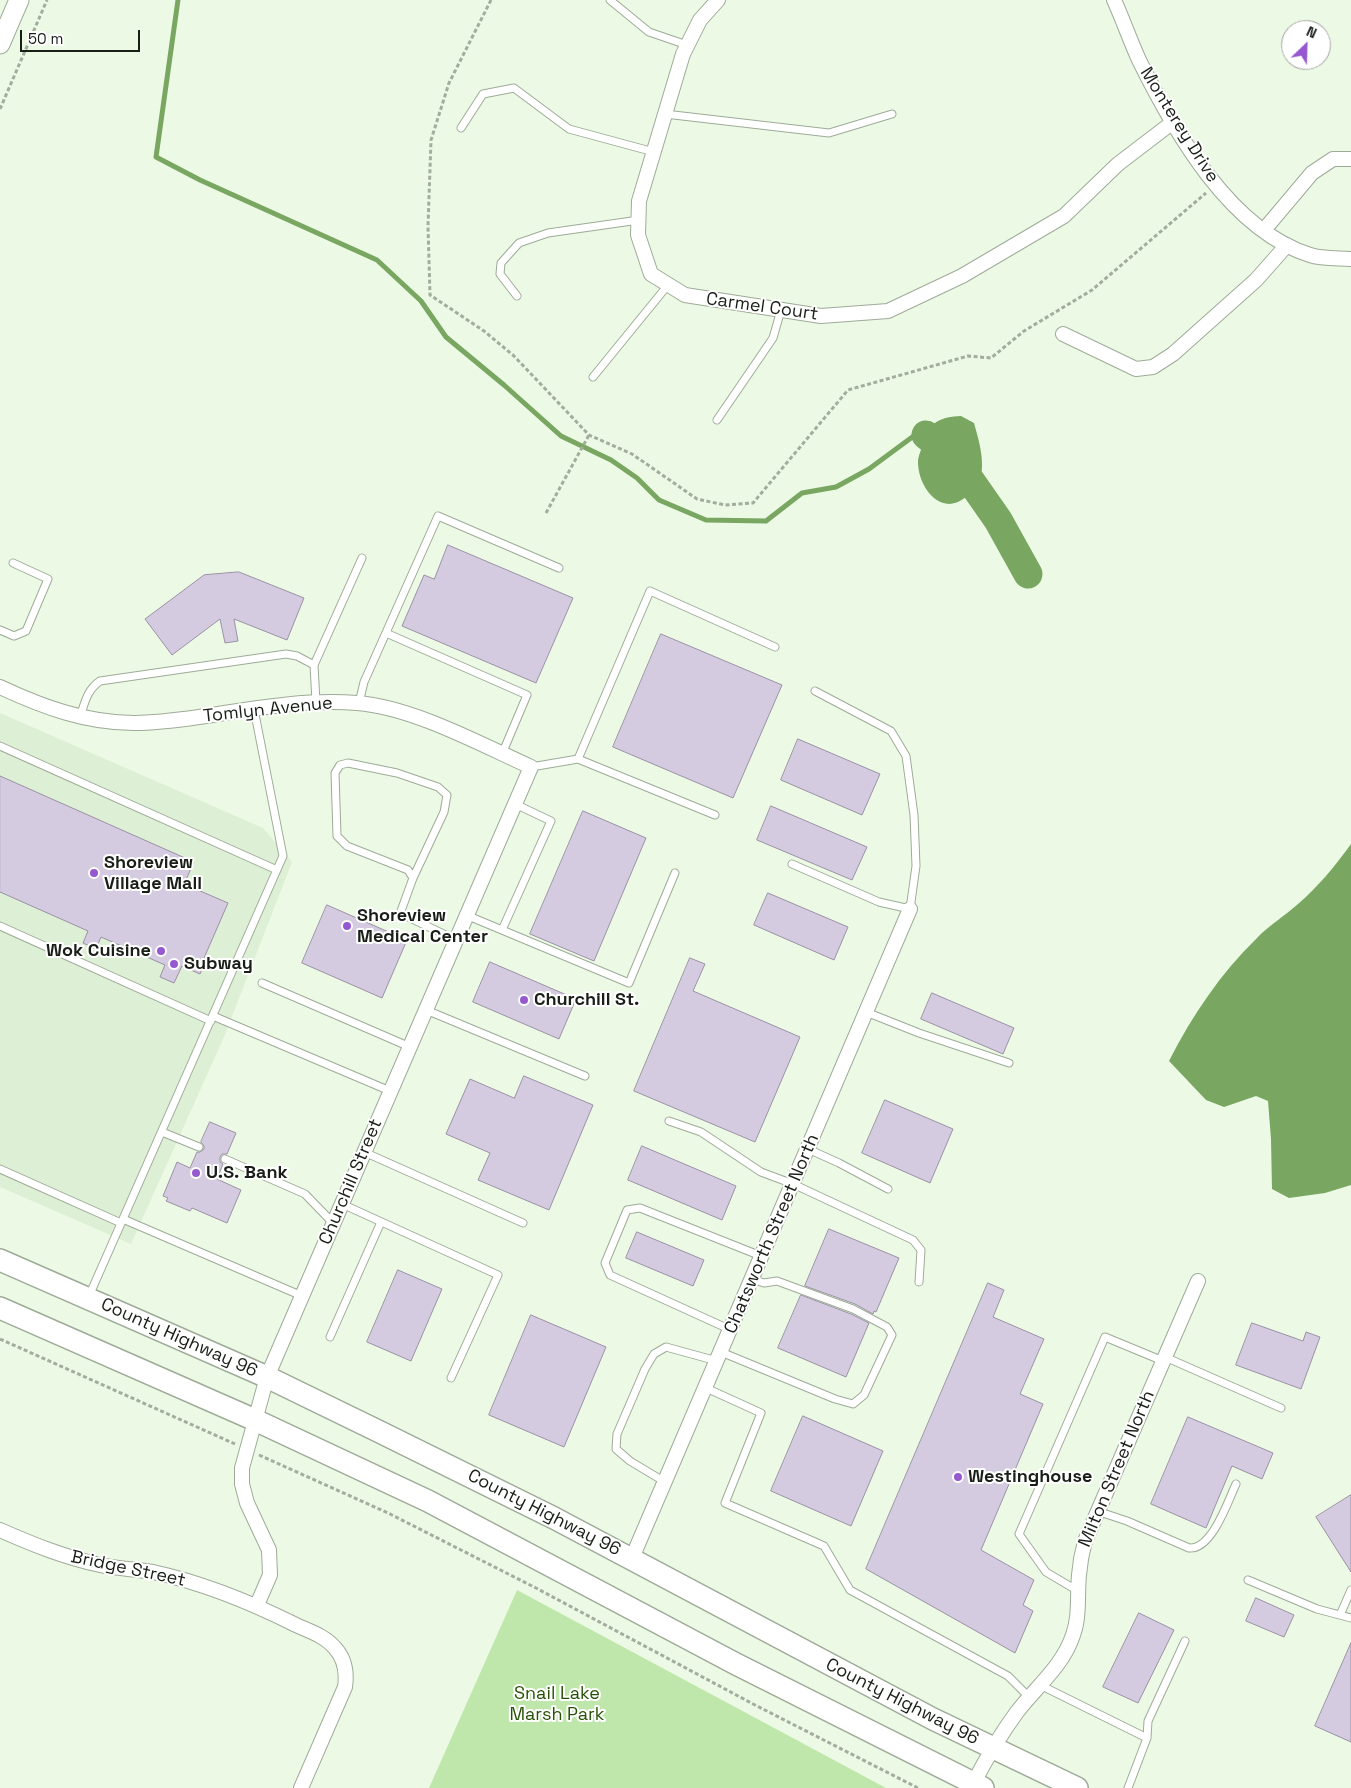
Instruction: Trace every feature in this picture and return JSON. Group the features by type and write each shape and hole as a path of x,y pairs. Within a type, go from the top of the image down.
{"main road":[{"path":"0,44 19,0"},
{"name":"County Highway 96","path":"0,1260 267,1377 554,1518 925,1714 1077,1788"},
{"path":"0,1308 255,1420 428,1501 736,1664 978,1786"}],"street":[{"name":"Carmel Court","path":"718,0 700,20 683,54 639,201 638,235 651,274 685,295 821,316 888,310 954,280 1064,216 1118,164 1173,122"},
{"name":"Monterey Drive","path":"1114,0 1139,59 1173,122 1209,177 1238,211 1276,240 1310,255 1351,259"},
{"path":"1264,230 1312,173 1333,159 1351,159"},
{"path":"1063,334 1136,369 1154,367 1173,354 1256,280 1287,244"},
{"name":"Tomlyn Avenue","path":"0,687 32,702 65,714 100,721 135,723 172,720 290,704 316,702 359,703 394,710 430,722 531,767"},
{"name":"Churchill Street","path":"257,1605 270,1575 269,1550 247,1503 242,1484 242,1468 267,1377 531,767"},
{"name":"Chatsworth Street North","path":"632,1558 910,910"},
{"name":"Milton Street North","path":"978,1786 992,1748 1029,1697 1066,1652 1073,1636 1077,1618 1080,1558 1085,1541 1198,1281"},
{"name":"Bridge Street","path":"0,1530 50,1552 102,1566 152,1572 211,1588 257,1605"},
{"path":"257,1605 325,1639 336,1648 343,1661 346,1675 345,1687 301,1788"}],"lane":[{"path":"610,0 650,32 687,45"},
{"path":"461,128 483,94 514,88 569,129 654,152"},
{"path":"665,114 829,133 892,114"},
{"path":"516,296 500,274 501,263 519,243 548,233 639,220"},
{"path":"593,377 668,285"},
{"path":"717,420 773,338 782,310"},
{"path":"359,703 364,682 438,516 559,568"},
{"path":"316,702 314,665 362,558"},
{"path":"0,630 14,636 26,631 48,579 13,563"},
{"path":"578,758 650,591 775,647"},
{"path":"386,633 527,695 502,754"},
{"path":"80,717 92,686 100,681 286,654 296,656 314,665"},
{"path":"792,864 879,902 910,910 916,866 914,815 906,756 891,731 815,691"},
{"path":"88,1298 283,856 254,709"},
{"path":"0,746 277,870"},
{"path":"531,767 578,758 715,815"},
{"path":"413,878 408,870 347,846 336,836 335,773 340,765 348,763 397,773 438,787 447,795 444,812 413,878 402,911 404,915 456,940"},
{"path":"502,930 551,821 515,804"},
{"path":"466,915 629,983 675,873"},
{"path":"0,926 212,1018 390,1091"},
{"path":"262,983 410,1047"},
{"path":"426,1010 586,1076"},
{"path":"866,1012 1008,1064"},
{"path":"669,1121 701,1132 761,1172 793,1184 913,1240 921,1250 919,1282"},
{"path":"162,1132 198,1147"},
{"path":"808,1149 839,1163 888,1190"},
{"path":"364,1152 523,1223"},
{"path":"225,1160 305,1194 333,1223"},
{"path":"0,1169 302,1296"},
{"path":"342,1204 498,1275 451,1378"},
{"path":"731,1330 610,1275 605,1263 627,1210 640,1208 762,1256"},
{"path":"330,1337 381,1222"},
{"path":"665,1482 630,1461 616,1449 617,1434 644,1369 654,1354 666,1347 719,1356 853,1404 864,1395 892,1335 888,1326 853,1309 777,1281 764,1283 752,1279"},
{"path":"1078,1591 1046,1572 1018,1534 1105,1337 1164,1359 1281,1408"},
{"path":"706,1388 761,1413 725,1503 824,1546 850,1590 1008,1676 1029,1697"},
{"path":"1097,1512 1128,1521 1189,1548 1195,1548 1214,1532 1236,1484"},
{"path":"1248,1580 1317,1609 1351,1618"},
{"path":"1340,1615 1351,1590"},
{"path":"1128,1788 1147,1738 1148,1721 1185,1641"},
{"path":"1040,1685 1147,1738"}],"path":[{"path":"0,109 47,0"},
{"path":"546,514 589,435"},
{"path":"0,1339 233,1444"},
{"path":"261,1456 323,1482 424,1531 755,1705 918,1788"}],"shaded area":[{"path":"961,416 974,423 981,454 981,477 978,484 968,495 958,502 949,504 940,502 927,490 919,470 918,460 926,435 933,425 942,419"},
{"path":"0,713 263,828 292,862 224,1037 131,1244 0,1187"},
{"path":"1351,844 1351,1185 1325,1193 1289,1198 1272,1189 1268,1101 1256,1096 1224,1107 1206,1100 1169,1061 1197,1012 1231,966 1262,933 1312,891"}],"green space":[{"name":"Snail Lake Marsh Park","path":"517,1590 886,1788 429,1788"}],"building":[{"path":"448,545 573,598 536,683 402,626 424,575 434,579"},
{"path":"239,572 304,598 287,640 234,619 238,641 225,643 220,619 172,655 145,619 204,575"},
{"path":"661,634 782,685 733,798 613,747"},
{"path":"798,739 880,774 862,815 781,780"},
{"name":"Shoreview Village Mall","path":"0,776 194,862 184,884 228,903 204,958 206,959 200,974 182,966 174,983 160,977 165,965 101,937 96,949 83,943 88,931 0,892"},
{"path":"771,806 867,847 852,880 757,840"},
{"path":"583,811 646,838 594,961 530,934"},
{"path":"768,893 848,927 834,960 754,925"},
{"name":"Shoreview Medical Center","path":"327,905 407,940 382,998 302,963"},
{"path":"690,958 705,964 693,991 800,1037 755,1142 634,1091"},
{"name":"Churchill St.","path":"490,962 576,999 559,1039 473,1002"},
{"path":"932,993 1014,1028 1003,1054 921,1019"},
{"path":"524,1076 593,1105 549,1210 478,1180 490,1153 446,1134 470,1079 514,1098"},
{"path":"885,1100 953,1129 930,1183 862,1153"},
{"name":"U.S. Bank","path":"210,1122 236,1133 227,1154 222,1154 220,1157 220,1162 223,1164 217,1179 241,1190 227,1223 192,1208 190,1211 166,1201 168,1198 163,1196 177,1162 190,1168 197,1152 204,1149 201,1142"},
{"path":"642,1146 736,1186 722,1220 628,1180"},
{"path":"829,1229 899,1258 876,1312 874,1311 873,1314 855,1304 805,1286"},
{"path":"637,1232 704,1260 693,1286 626,1258"},
{"path":"398,1270 442,1289 411,1361 367,1342"},
{"name":"Westinghouse","path":"988,1283 1004,1290 993,1317 1044,1339 1020,1394 1043,1404 981,1550 1034,1580 1023,1605 1033,1611 1015,1653 866,1569"},
{"path":"801,1295 869,1323 846,1377 778,1348"},
{"path":"531,1315 606,1347 564,1447 489,1415"},
{"path":"1252,1323 1303,1341 1306,1332 1320,1337 1301,1389 1236,1365"},
{"path":"803,1416 883,1451 851,1526 771,1491"},
{"path":"1188,1417 1273,1453 1262,1479 1232,1466 1206,1528 1151,1504"},
{"path":"1351,1495 1351,1572 1316,1517"},
{"path":"1256,1598 1294,1615 1284,1637 1246,1621"},
{"path":"1139,1613 1174,1630 1138,1703 1103,1687"},
{"path":"1351,1643 1351,1742 1315,1726"}],"waterway":[{"path":"178,0 156,157 200,180 377,260 421,301 446,337 561,436 611,460 637,478 659,500 706,520 766,521 802,493 836,487 869,469 915,435 926,435"},
{"path":"926,435 954,457 998,520 1028,574"}],"place":[{"name":"Shoreview Village Mall","path":"94,873"},
{"name":"Shoreview Medical Center","path":"347,926"},
{"name":"Wok Cuisine","path":"161,951"},
{"name":"Subway","path":"174,964"},
{"name":"Churchill St.","path":"524,1000"},
{"name":"U.S. Bank","path":"196,1173"},
{"name":"Westinghouse","path":"958,1477"}]}
